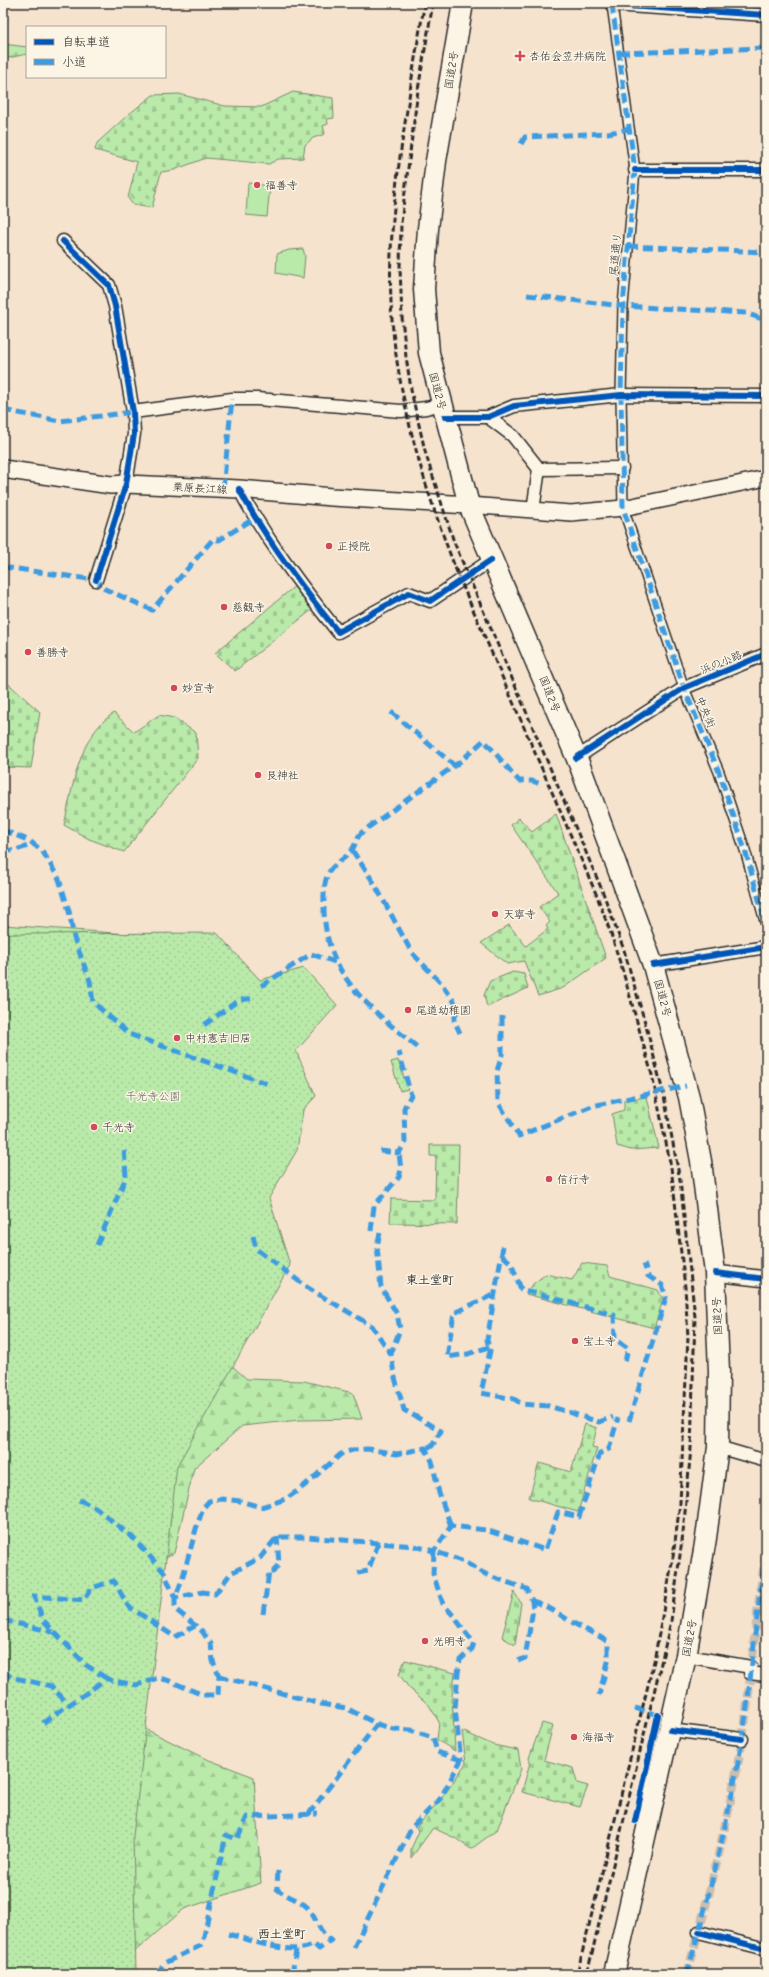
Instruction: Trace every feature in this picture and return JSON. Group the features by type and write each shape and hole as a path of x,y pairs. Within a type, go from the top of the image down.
{"highway":[{"name":"国道2号","path":"462,3 434,181 425,257 424,296 429,353 469,505 491,560 540,669 600,815 654,965 689,1097 701,1161 715,1273 719,1353 718,1447 706,1538 686,1656 614,1974"}],"main road":[{"name":"栗原長江線","path":"3,469 111,485 126,484 240,490 469,505"}],"street":[{"path":"612,4 766,14"},
{"name":"尾道通り","path":"612,4 635,170 623,306 621,395 623,508"},
{"path":"635,170 766,170"},
{"path":"63,241 109,285 115,306 133,412 134,434 126,484 96,580"},
{"path":"488,417 514,406 621,395 766,396"},
{"path":"133,412 232,399 257,398 401,410 426,408 488,417 512,436 539,469 532,510"},
{"path":"539,469 622,468"},
{"path":"469,505 571,513 623,508 766,478"},
{"path":"240,490 254,518 293,574 338,632 409,593 430,601 491,560"},
{"name":"中央街","path":"623,508 684,688 719,772 745,850 766,925"},
{"name":"浜の小路","path":"576,758 684,688 766,654"},
{"path":"654,965 766,947"},
{"path":"715,1273 766,1279"},
{"path":"718,1447 766,1461"},
{"path":"686,1656 751,1670 766,1675"},
{"path":"670,1730 742,1739"},
{"path":"699,1932 766,1949"}],"green space":[{"path":"3,44 26,47 26,54 3,59"},
{"path":"293,92 333,98 334,118 327,119 328,124 323,126 325,134 313,138 305,145 303,158 278,159 269,164 206,158 174,170 161,172 152,208 133,205 128,198 137,162 95,150 97,143 153,95 179,94 225,106 261,107"},
{"path":"248,183 270,186 267,217 246,215"},
{"path":"303,249 305,256 303,278 276,273 277,254 289,250"},
{"path":"296,585 313,609 235,671 215,653"},
{"path":"3,679 40,712 31,768 3,767"},
{"path":"114,713 134,732 159,715 174,718 196,733 198,758 124,852 89,839 64,825 74,779 85,749 92,735 102,723"},
{"path":"556,814 606,958 563,988 538,996 524,961 507,964 481,943 509,925 526,946 548,929 546,926 550,922 539,907 558,893 511,825 519,818 532,832"},
{"name":"千光寺公園","path":"3,925 185,938 162,1305 247,1379 304,1381 353,1393 362,1419 299,1420 242,1426 194,1468 174,1553 140,1572 119,1716 204,1758 254,1777 261,1883 184,1909 118,1966 3,1863"},
{"name":"千光寺公園","path":"3,931 11,934 217,933 260,980 304,968 337,1005 296,1051 316,1096 303,1110 297,1150 269,1198 290,1265 177,1466 133,1836 136,1974 3,1974"},
{"path":"513,972 524,974 528,988 487,1007 484,995 490,981"},
{"path":"398,1060 408,1089 400,1091 391,1062"},
{"path":"647,1097 659,1148 631,1150 617,1146 612,1114 624,1110 624,1100"},
{"path":"430,1145 459,1145 457,1224 390,1223 391,1199 435,1200 436,1156 430,1156"},
{"path":"582,1263 607,1266 610,1276 658,1290 663,1300 654,1328 526,1294 534,1283 546,1274 572,1280"},
{"path":"585,1424 597,1428 592,1447 597,1448 578,1512 529,1498 539,1463 571,1472"},
{"path":"514,1592 521,1603 515,1645 502,1637"},
{"path":"405,1660 455,1673 452,1696 455,1751 437,1740 439,1722 429,1705 409,1688 399,1674"},
{"path":"542,1723 553,1726 544,1760 573,1768 577,1783 588,1786 580,1807 522,1792 530,1762 529,1758"},
{"path":"462,1731 493,1745 518,1750 521,1769 497,1830 471,1849 455,1838 433,1828 411,1858 411,1849 419,1831 416,1828 445,1794 466,1763"}],"tunnel":[{"path":"687,1974 718,1858 737,1771 766,1554"}],"railway":[{"path":"425,3 399,164 392,226 392,318 395,348 405,407 428,491 458,575 597,896 611,934 652,1075 671,1167 685,1287 688,1337 680,1503 673,1557 654,1661 577,1974"},
{"path":"433,3 418,90 401,223 400,268 402,317 412,395 426,455 454,542 602,890 624,950 664,1096 680,1180 695,1317 691,1448 683,1533 671,1621 587,1974"}],"marked path":[{"path":"612,5 635,170 623,306 621,395 623,508 684,688 719,772 745,850 766,925"},
{"path":"619,53 766,48"},
{"path":"521,144 525,137 608,133 629,129"},
{"path":"628,246 766,252"},
{"path":"527,295 623,306 746,313 759,318 766,318"},
{"path":"223,489 232,399"},
{"path":"3,410 60,421 133,412"},
{"path":"3,567 96,580 105,589 152,610 213,539 219,540 255,518"},
{"path":"391,712 455,766"},
{"path":"417,1047 367,1004 342,972 333,954 327,933 324,896 325,882 328,874 330,870 352,850 358,836 362,832 461,761 484,740 519,781 532,781 541,784"},
{"path":"3,830 30,841 43,852 59,879 69,911 74,938 90,981 93,1002 129,1034 268,1084"},
{"path":"3,849 13,851 34,844"},
{"path":"352,850 374,883 412,953 441,983 458,1007 454,1020 460,1033"},
{"path":"261,986 311,954 335,962"},
{"path":"204,1025 239,1000 254,998"},
{"path":"502,1016 502,1055 497,1071 498,1102 519,1136 592,1106 686,1086"},
{"path":"380,1151 399,1153 405,1143 404,1108 411,1095 399,1052"},
{"path":"97,1245 126,1177 124,1146"},
{"path":"371,1231 374,1206 399,1177 401,1170 399,1153"},
{"path":"380,1233 377,1246 381,1287 397,1314 400,1329 391,1354 394,1374 404,1410 441,1431 432,1446 425,1448"},
{"path":"253,1236 256,1249 308,1288 372,1326 391,1354"},
{"path":"503,1246 487,1340 490,1351 481,1393 514,1399 522,1404 549,1406 599,1422 613,1417"},
{"path":"502,1255 511,1263 521,1289 614,1315 615,1339 628,1348 624,1366"},
{"path":"629,1421 666,1297 662,1285 648,1276 644,1264"},
{"path":"489,1347 468,1354 447,1357 454,1313 495,1294"},
{"path":"79,1500 95,1507 133,1538 164,1572 175,1598 203,1592 215,1594 231,1573 260,1558 277,1537 308,1537 414,1546 434,1551 451,1526 486,1530 545,1550 558,1512 579,1517 600,1453 609,1449 618,1418"},
{"path":"43,1723 106,1678 113,1681 137,1685 158,1678 167,1680 203,1695 218,1695 219,1676 213,1661 211,1644 202,1631 175,1609 175,1598 182,1580 196,1529 203,1508 209,1501 221,1499 240,1501 261,1507 286,1499 304,1486 341,1454 353,1450 368,1449 397,1454 425,1448 432,1461 439,1493 451,1526"},
{"path":"263,1614 269,1572 273,1572 279,1564 277,1537"},
{"path":"358,1573 368,1571 378,1543"},
{"path":"354,1947 412,1827 440,1799 461,1760 455,1709 458,1673 460,1660 472,1649 474,1643 443,1604 433,1574 434,1551 464,1562 489,1576 527,1589 532,1601 533,1609 525,1658 518,1661"},
{"path":"687,1974 718,1858 737,1771 766,1554"},
{"path":"106,1678 86,1665 43,1620 34,1596 84,1600 91,1588 114,1581 128,1606 175,1637 195,1626"},
{"path":"532,1601 550,1609 608,1642 608,1662 599,1695"},
{"path":"3,1620 53,1632"},
{"path":"3,1671 11,1677 51,1686 68,1704"},
{"path":"219,1676 321,1704 346,1708 377,1724 393,1729 411,1730 433,1737 437,1752 461,1760"},
{"path":"635,1708 658,1715"},
{"path":"308,1815 377,1724"},
{"path":"157,1974 164,1963 200,1946 204,1936 226,1835 237,1839 247,1817 317,1814"},
{"path":"228,1934 272,1946 295,1949 305,1948 314,1944 319,1949 331,1940 320,1929 307,1907 277,1889 278,1870"},
{"path":"292,1974 296,1950"}],"cycle path":[{"path":"612,3 612,5 766,15"},
{"path":"635,170 766,170"},
{"path":"63,241 109,285 115,306 133,412 134,434 126,484 96,580"},
{"path":"445,417 488,417 514,406 621,395 766,396"},
{"path":"239,489 261,527 311,598 338,632 409,593 430,601 491,560"},
{"path":"576,758 684,688 766,654"},
{"path":"653,965 766,947"},
{"path":"715,1273 766,1279"},
{"path":"635,1821 658,1715"},
{"path":"670,1730 742,1739"},
{"path":"699,1932 766,1949"}],"place":[{"name":"杏佑会笠井病院","path":"520,56"},
{"name":"福善寺","path":"257,185"},
{"name":"正授院","path":"329,546"},
{"name":"慈観寺","path":"224,607"},
{"name":"善勝寺","path":"28,652"},
{"name":"妙宣寺","path":"174,688"},
{"name":"艮神社","path":"258,775"},
{"name":"天寧寺","path":"495,914"},
{"name":"尾道幼稚園","path":"408,1010"},
{"name":"中村憲吉旧居","path":"177,1038"},
{"name":"千光寺","path":"94,1127"},
{"name":"信行寺","path":"549,1179"},
{"name":"宝土寺","path":"575,1341"},
{"name":"光明寺","path":"425,1641"},
{"name":"海福寺","path":"574,1737"}],"district":[{"name":"東土堂町","path":"430,1280"},
{"name":"西土堂町","path":"282,1934"}]}
